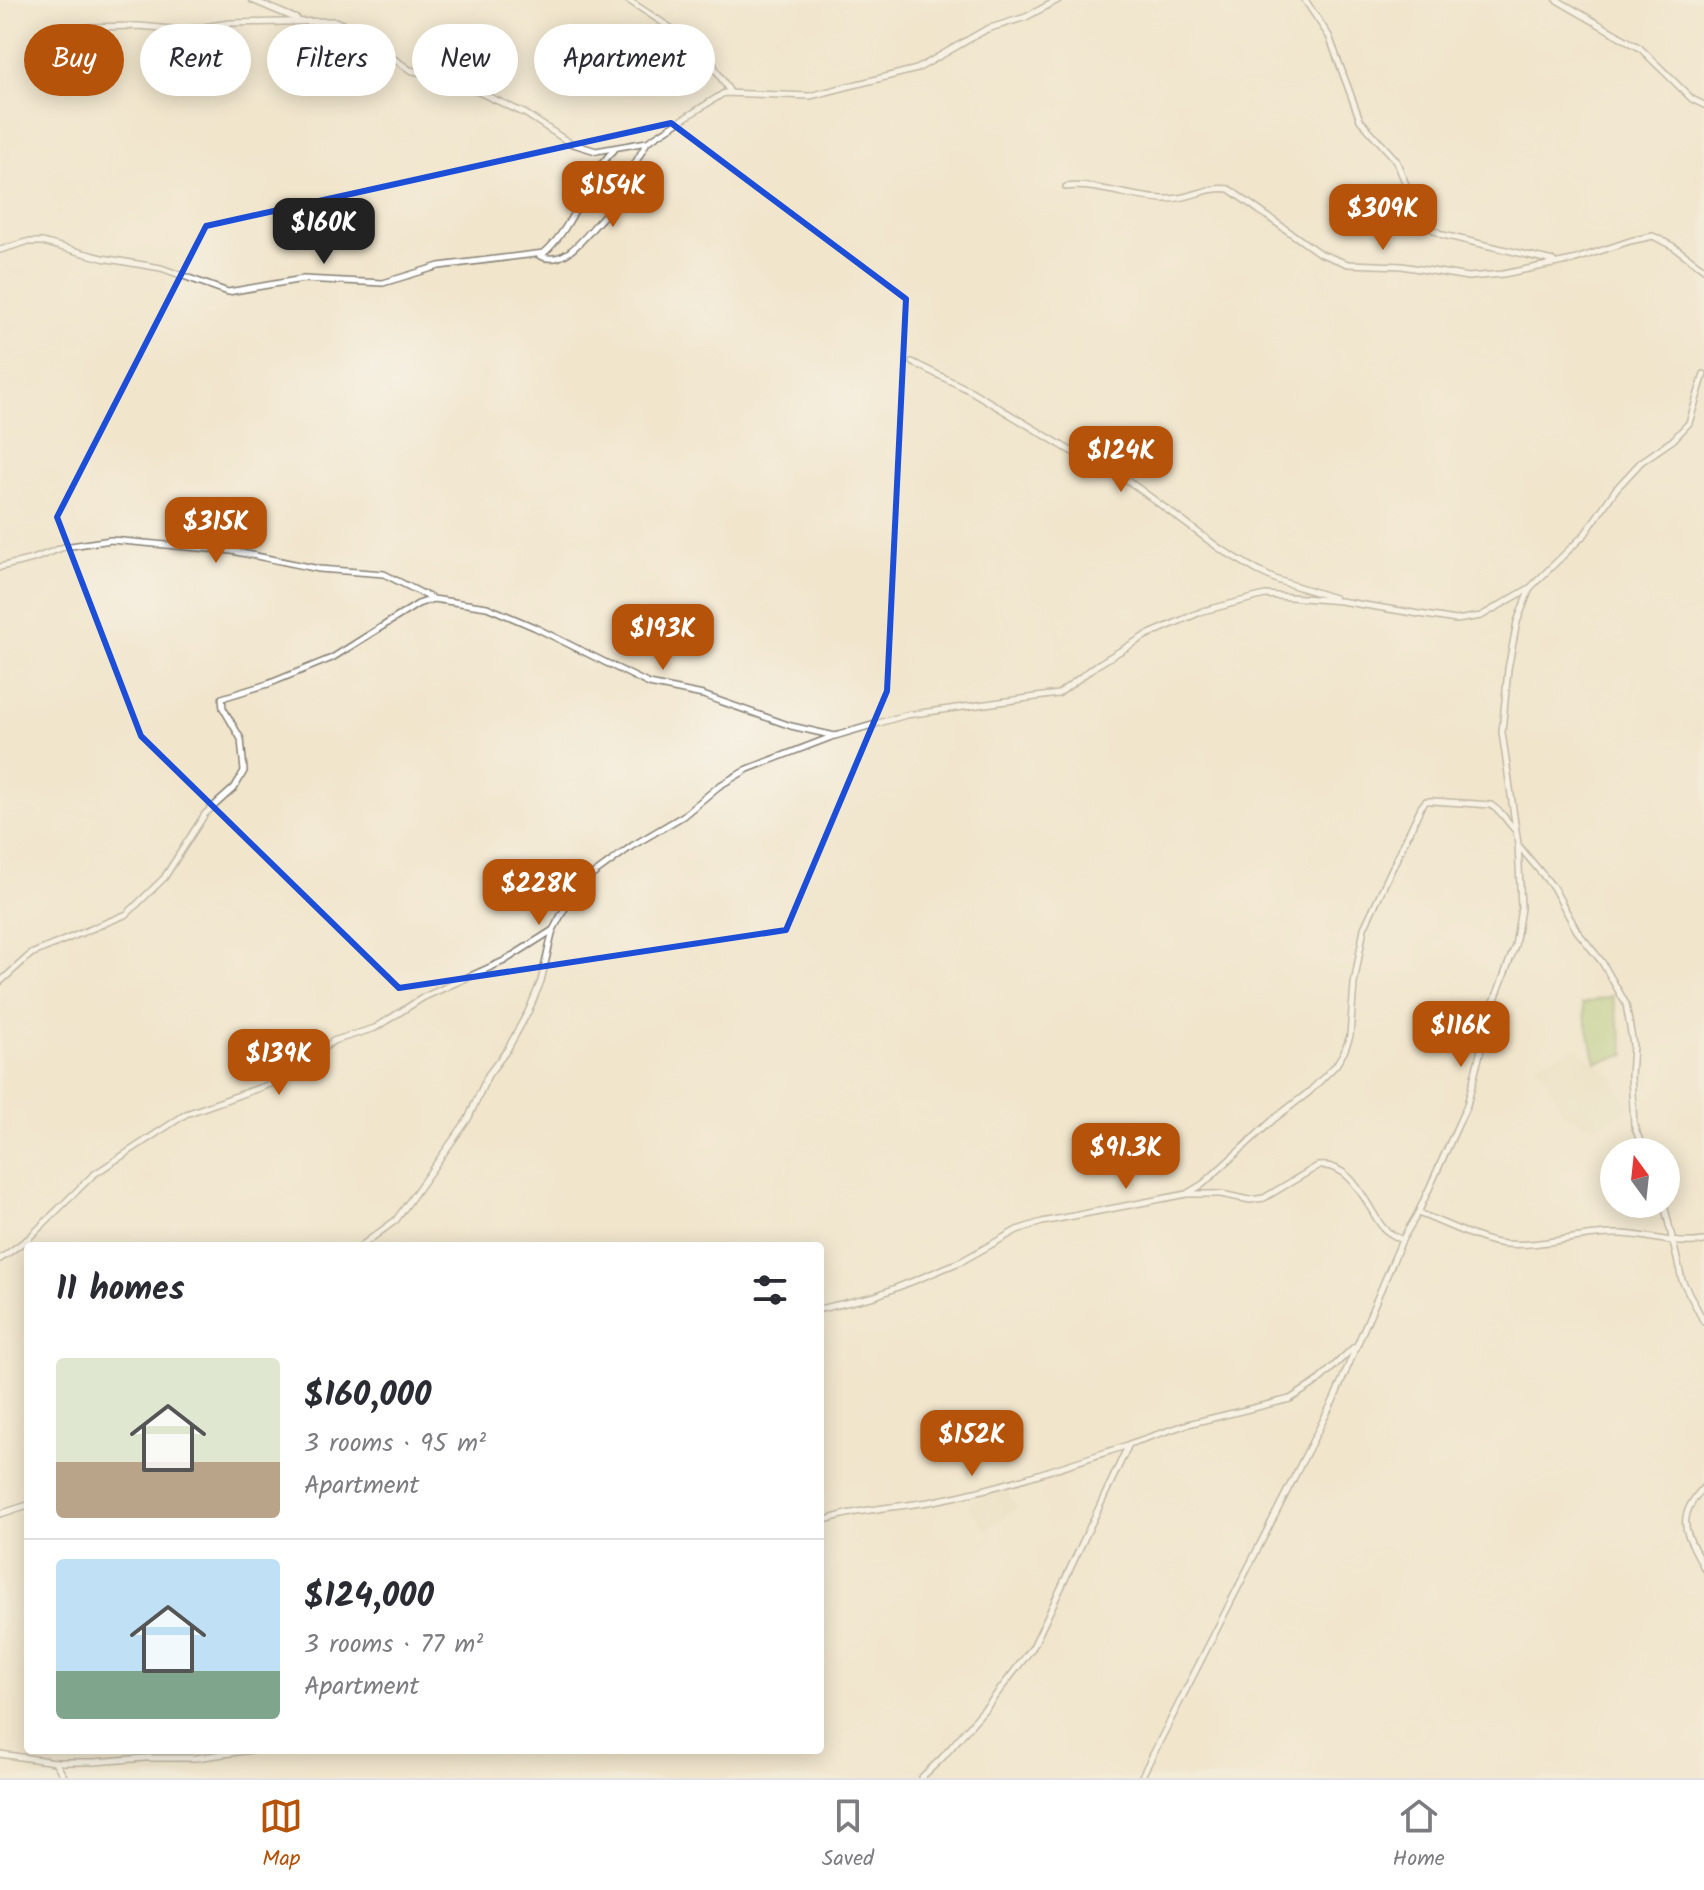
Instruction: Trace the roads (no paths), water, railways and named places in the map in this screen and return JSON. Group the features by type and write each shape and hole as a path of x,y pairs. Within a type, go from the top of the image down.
{"street":[{"path":"252,0 302,21"},
{"path":"628,0 711,54 716,70 730,92"},
{"path":"124,26 183,30 230,23 324,20 341,23 410,70 457,82 526,114 582,149 596,151 647,142 713,99 730,92 810,96 917,69 981,32 1026,17 1058,0"},
{"path":"1305,0 1329,36 1360,120 1396,160 1425,225 1443,235 1558,263"},
{"path":"1557,0 1640,48 1692,99 1704,105"},
{"path":"0,250 26,242 42,242 102,258 161,268 228,292 303,279 383,283 421,270 473,260 539,255 552,258 572,251 608,212 626,201 633,167 647,142"},
{"path":"539,255 551,246 603,161 614,150"},
{"path":"1066,187 1084,186 1165,200 1213,189 1229,189 1319,253 1356,266 1402,266 1468,277 1503,274 1573,260 1653,236 1704,269"},
{"path":"912,362 971,391 1071,451 1111,468 1219,548 1258,571 1340,601"},
{"path":"366,1242 396,1220 468,1119 488,1075 507,1050 529,1010 541,981 553,930 573,893 632,846 683,816 719,786 748,769 835,736 906,715 1058,694 1097,665 1145,636 1203,611 1265,595 1340,601 1456,620 1481,616 1530,588 1585,534 1616,489 1641,462 1673,440 1689,423 1704,374"},
{"path":"0,567 92,541 134,541 232,551 319,569 384,574 433,599 487,607 649,684 703,695 791,726 835,736"},
{"path":"1141,1778 1334,1399 1402,1240 1418,1213 1467,1105 1491,1010 1515,946 1521,908 1518,844 1502,732 1504,699 1517,622 1530,588"},
{"path":"0,982 31,954 127,914 164,878 193,830 205,814 235,787 244,771 241,739 223,708 222,698 268,684 332,658 418,604 433,599"},
{"path":"1187,1194 1203,1184 1274,1119 1309,1092 1336,1065 1344,1052 1350,1036 1354,984 1364,928 1426,801 1487,804 1501,813 1514,830"},
{"path":"1518,844 1553,887 1577,931 1602,962 1626,1004 1633,1045 1634,1125 1639,1138"},
{"path":"0,1259 29,1238 93,1175 186,1114 273,1083 292,1073 333,1041 375,1028 424,997 504,961 553,930"},
{"path":"824,1308 875,1296 916,1280 962,1261 1017,1230 1042,1222 1187,1194 1221,1194 1250,1200 1264,1198 1318,1166 1327,1165 1345,1174 1356,1185 1382,1229 1402,1240"},
{"path":"1418,1213 1502,1244 1538,1244 1615,1234 1642,1235 1672,1243 1704,1241"},
{"path":"1667,1218 1682,1280 1704,1322"},
{"path":"824,1521 872,1508 932,1501 1004,1486 1188,1424 1290,1399 1317,1382 1358,1343"},
{"path":"921,1778 989,1704 1033,1647 1129,1444"},
{"path":"1704,1487 1687,1511 1683,1524 1686,1537 1704,1568"},
{"path":"0,1514 24,1506"},
{"path":"0,1754 55,1762 196,1758 224,1754"},
{"path":"55,1762 65,1778"}]}
